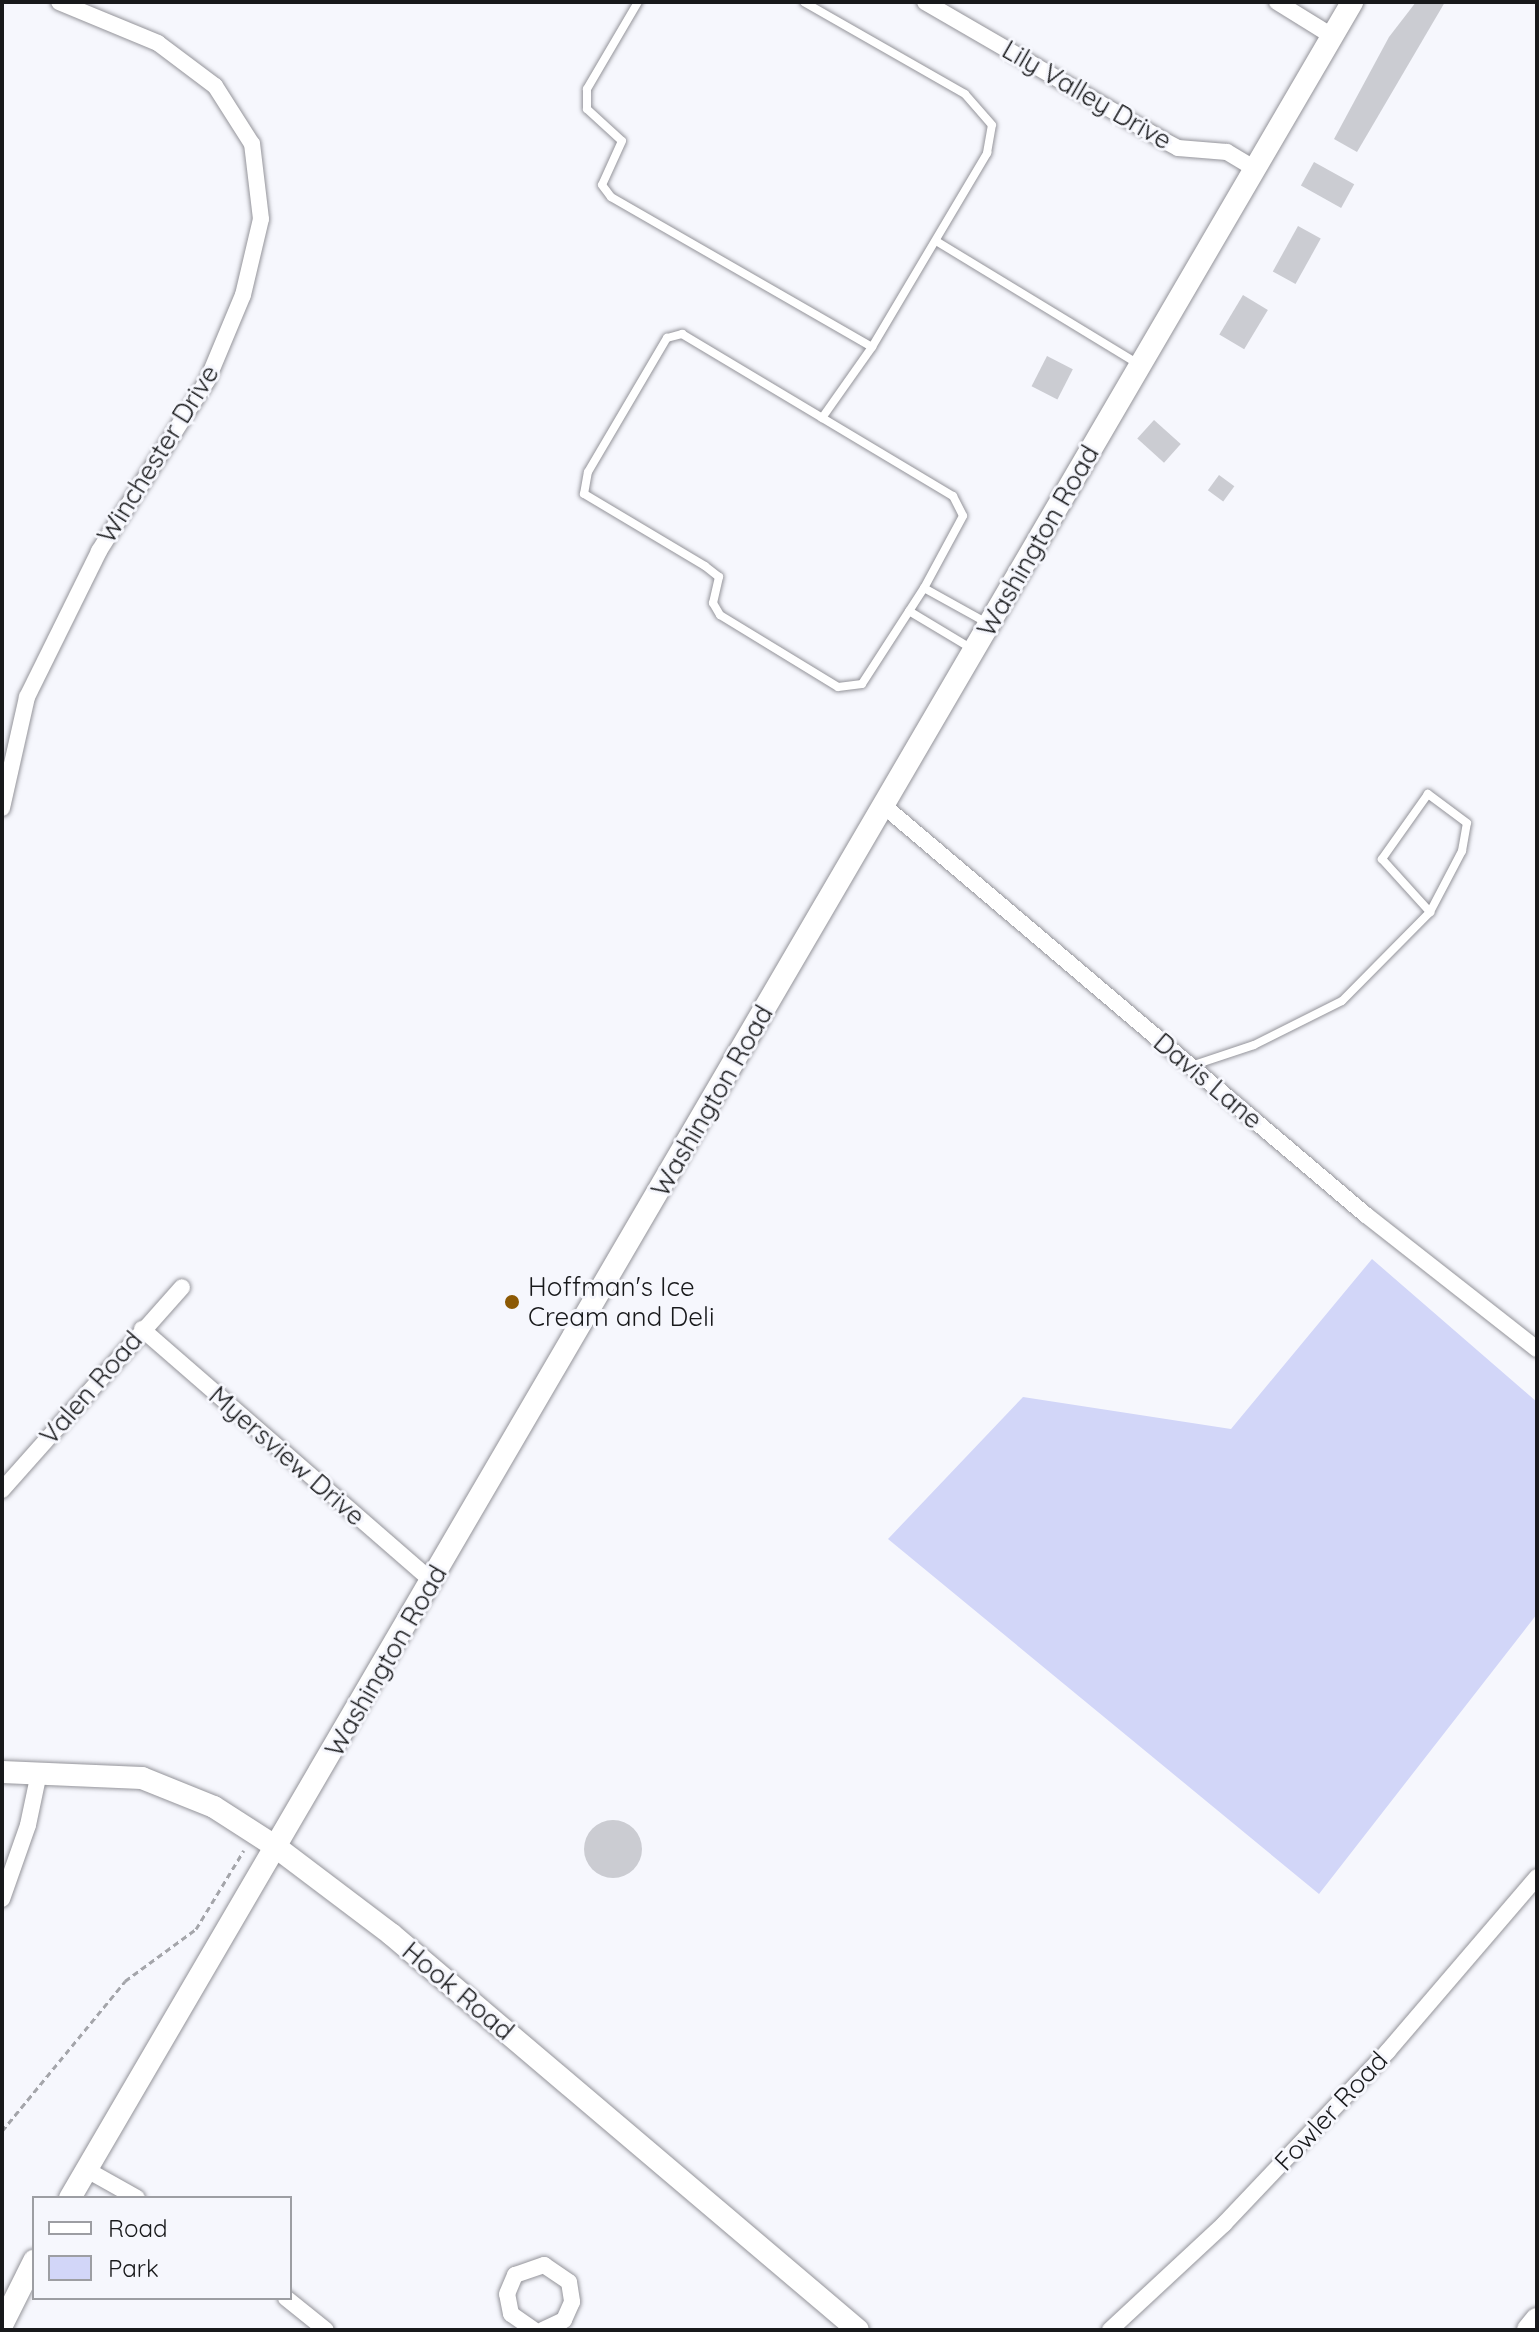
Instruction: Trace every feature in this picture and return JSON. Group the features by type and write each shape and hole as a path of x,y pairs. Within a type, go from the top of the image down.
{"main road":[{"name":"Washington Road","path":"71,2196 433,1582 1352,2"},
{"name":"Hook Road","path":"2,1772 121,1774 163,1784 276,1847 391,1934 858,2330"},
{"path":"2,2325 32,2265"},
{"path":"1529,2330 1537,2320"}],"street":[{"name":"Winchester Drive","path":"2,808 27,697 99,551 207,381 247,282 261,219 252,144 215,86 158,43 59,2"},
{"name":"Lily Valley Drive","path":"925,2 1178,148 1227,152 1255,169"},
{"path":"1277,2 1332,36"},
{"name":"Davis Lane","path":"884,806 1414,1254 1537,1349"},
{"name":"Valen Road","path":"2,1490 182,1287"},
{"name":"Myersview Drive","path":"142,1329 433,1582"},
{"path":"2,1899 28,1825 39,1773"},
{"name":"Fowler Road","path":"1110,2330 1224,2224 1377,2063 1537,1877"},
{"path":"87,2170 133,2196"},
{"path":"534,2330 513,2326 507,2294 515,2275 533,2265 554,2268 569,2282 572,2302 564,2320 543,2330"},
{"path":"288,2300 326,2330"}],"lane":[{"path":"638,2 587,89 587,109 622,141 602,185 611,197 872,347"},
{"path":"804,2 965,94 992,125 987,153 936,241 872,347 822,418"},
{"path":"936,241 1141,365"},
{"path":"682,334 953,496 963,516 924,588 862,684 838,687 720,615 713,603 719,577 705,566 584,494 588,472 667,338 682,334"},
{"path":"924,588 990,625"},
{"path":"909,611 974,650"},
{"path":"1190,1066 1254,1045 1342,1001 1430,912 1462,851 1467,823 1428,794 1382,859 1430,912"}],"path":[{"path":"2,2131 125,1981 196,1929 254,1833"}],"green space":[{"path":"1372,1259 1537,1402 1537,1614 1319,1894 888,1539 1023,1397 1231,1429"}],"building":[{"path":"1416,2 1445,2 1357,152 1334,139 1389,37"},
{"path":"1314,162 1354,184 1341,208 1301,186"},
{"path":"1298,226 1321,239 1296,284 1273,271"},
{"path":"1243,295 1268,310 1244,349 1219,334"},
{"path":"1047,356 1073,369 1057,399 1032,386"},
{"path":"1154,420 1181,444 1164,463 1137,439"},
{"path":"1219,475 1234,486 1223,502 1208,490"},
{"path":"613,1820 633,1829 642,1849 633,1869 613,1878 593,1869 584,1849 593,1829"}],"place":[{"name":"Hoffman's Ice Cream and Deli","path":"512,1302"}]}
